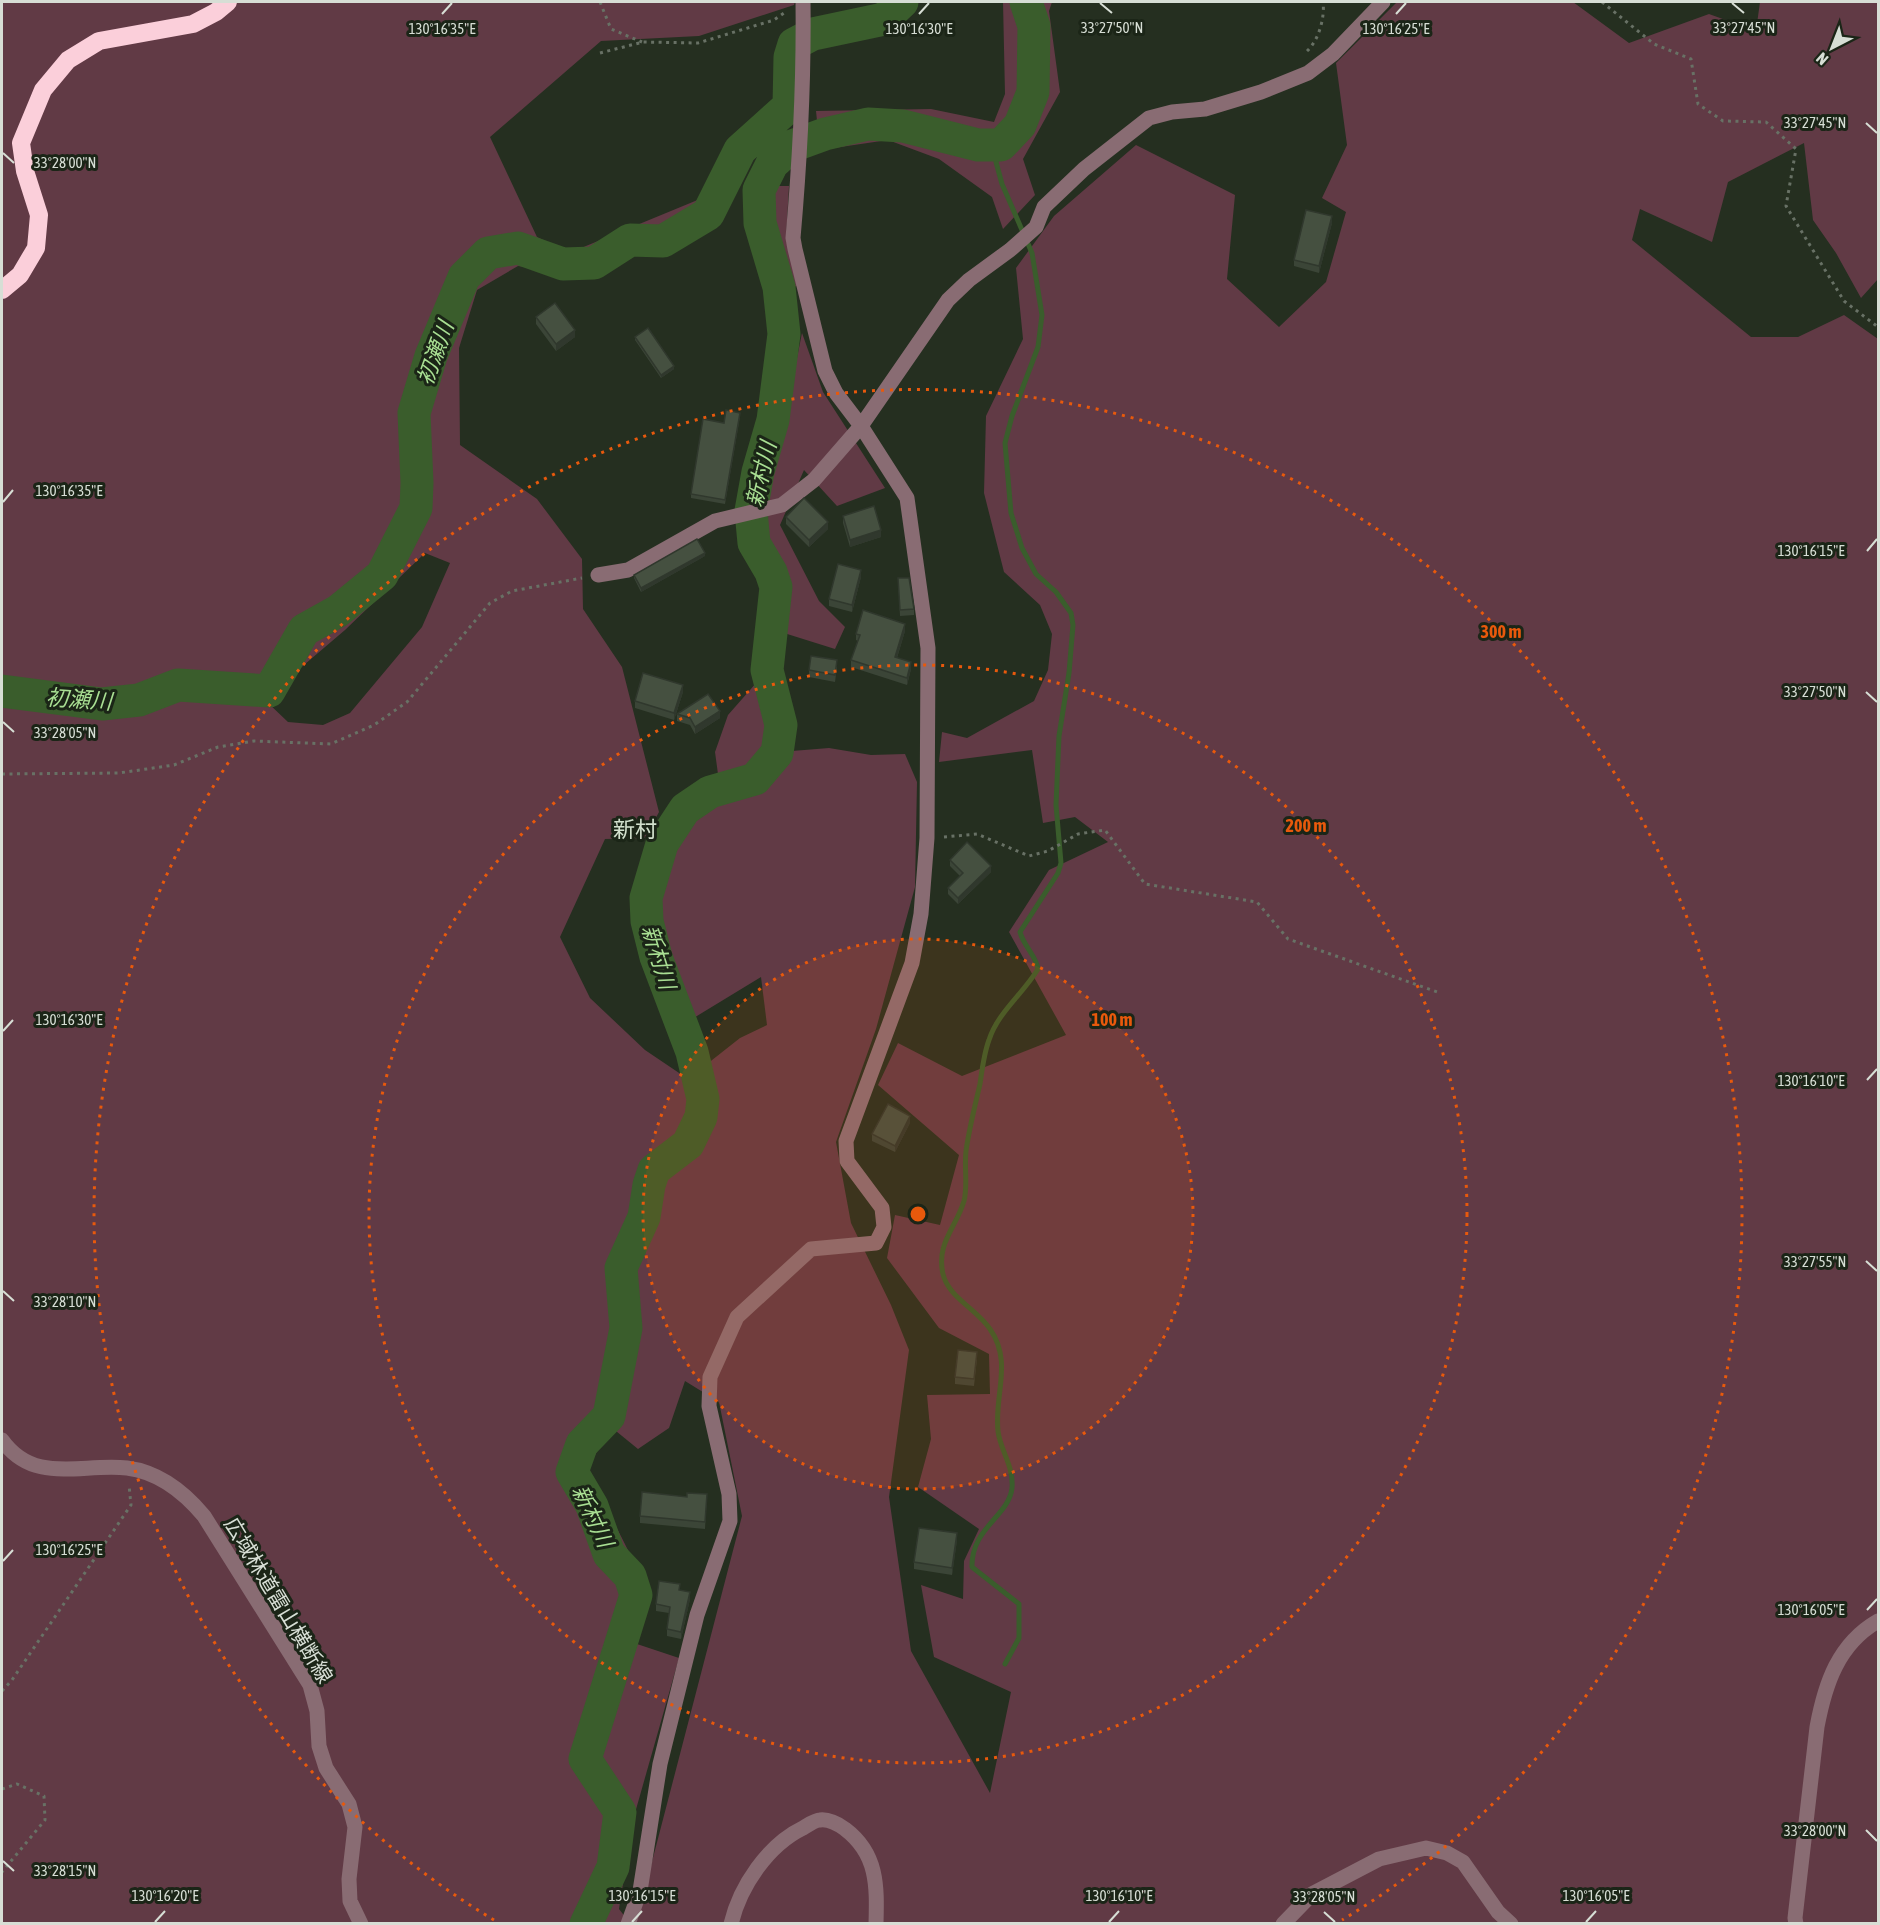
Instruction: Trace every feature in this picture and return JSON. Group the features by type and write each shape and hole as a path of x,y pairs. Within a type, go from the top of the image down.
{"highway":[{"path":"2,290 20,275 36,248 39,215 26,171 21,143 43,90 68,60 99,41 193,24 216,12 228,2"}],"street":[{"path":"598,575 628,570 715,521 782,505 814,480 861,426 948,300 969,280 1010,250 1036,227 1044,207 1084,169 1149,118 1172,112 1205,109 1261,92 1308,73 1333,54 1383,2"},
{"path":"628,1923 639,1891 660,1764 697,1615 730,1521 729,1494 709,1406 710,1377 737,1317 811,1249 876,1243 884,1227 882,1208 847,1161 846,1141 912,963 921,914 927,838 928,648 907,498 861,426 836,393 825,371 795,249 793,238 799,165 803,50 803,25 798,4"},
{"name":"広域林道雷山横断線","path":"2,1440 24,1462 42,1468 127,1468 148,1473 173,1485 192,1501 204,1516 310,1685 317,1711 319,1746 326,1768 349,1804 356,1827 349,1879 350,1901 361,1923"},
{"path":"1796,1923 1822,1699 1832,1670 1850,1643 1864,1629 1878,1622"},
{"path":"730,1923 735,1905 767,1855 790,1834 819,1820 837,1823 858,1839 874,1869 877,1888 876,1923"},
{"path":"1283,1923 1312,1894 1378,1859 1426,1848 1446,1853 1463,1862 1498,1912 1511,1923"}],"path":[{"path":"600,2 611,29 643,42"},
{"path":"1304,53 1313,45 1324,14 1323,2"},
{"path":"1602,2 1654,44 1691,58 1698,104 1723,121 1766,122 1796,149 1786,206 1844,301 1878,327"},
{"path":"600,53 643,42 698,43 774,20 798,4"},
{"path":"2,774 119,773 174,765 218,747 254,741 331,744 374,725 408,702 490,603 512,591 598,575"},
{"path":"927,838 977,834 1029,856 1048,851 1078,834 1105,830 1145,884 1257,902 1288,939 1440,993"},
{"path":"2,1692 131,1505 127,1468"},
{"path":"2,1789 17,1784 44,1796 45,1820 2,1872"}],"shaded area":[{"path":"2,2 795,2 794,5 699,36 601,41 490,137 537,237 569,253 700,199 733,143 774,103 796,111 747,167 719,217 668,256 630,251 598,276 518,266 477,290 459,348 460,445 537,499 582,559 583,609 622,667 659,812 645,838 605,839 560,937 590,998 645,1050 688,1079 740,1038 767,1025 761,977 692,1019 663,975 646,910 663,853 698,812 772,782 792,751 829,748 871,755 905,754 917,782 915,887 876,1029 836,1142 851,1223 891,1305 909,1350 889,1497 911,1651 990,1793 1011,1692 934,1657 921,1585 963,1599 964,1561 979,1529 918,1487 931,1439 927,1395 990,1394 989,1354 939,1328 887,1258 895,1215 940,1225 959,1155 878,1085 898,1043 962,1076 1066,1035 1009,932 1049,870 1108,842 1075,817 1043,823 1032,750 939,762 942,732 967,738 1034,701 1048,670 1052,634 1040,605 1004,572 984,493 986,416 1023,339 1016,268 1054,216 1136,145 1235,195 1227,279 1279,327 1326,282 1346,212 1322,198 1347,145 1336,63 1397,2 1573,2 1629,43 1709,14 1756,31 1760,2 1878,2 1878,279 1861,298 1836,253 1813,220 1804,143 1728,182 1712,242 1640,209 1632,240 1751,337 1798,337 1844,315 1878,339 1878,1923 636,1923 742,1516 719,1402 685,1381 669,1428 638,1449 611,1427 587,1469 637,1568 648,1600 634,1643 679,1658 633,1820 619,1909 630,1923 2,1924","holes":["425,553 450,563 422,627 350,713 323,725 288,722 267,702 291,676 345,630"]},
{"path":"1003,2 1052,2 1049,11 1060,92 1023,159 1035,195 1003,229 992,197 939,159 888,140 820,150 816,111 931,109 994,122 1005,94"},
{"path":"772,186 789,186 786,239 797,286 790,288 772,227"},
{"path":"802,333 823,392 885,488 837,506 804,470 780,525 819,601 845,627 835,649 784,633 784,587 762,538 759,516 780,443"},
{"path":"757,682 774,729 750,771 718,774 715,752 728,715"}],"building":[{"path":"1306,210 1332,216 1319,266 1294,260"},
{"path":"555,303 575,330 556,344 536,317"},
{"path":"648,328 674,366 661,375 635,337"},
{"path":"726,410 740,413 725,500 691,494 703,419 724,423"},
{"path":"804,498 828,522 809,540 786,517"},
{"path":"874,506 881,530 850,540 843,516"},
{"path":"697,539 705,553 641,588 634,575"},
{"path":"838,564 861,570 852,605 829,599"},
{"path":"898,578 909,578 914,609 900,610"},
{"path":"863,610 905,624 895,657 911,662 907,678 851,660 860,635 856,634"},
{"path":"811,656 837,660 835,675 809,670"},
{"path":"643,673 683,685 674,713 635,701"},
{"path":"708,694 720,711 695,727 690,718 677,714"},
{"path":"967,842 991,866 958,898 948,888 963,873 950,860"},
{"path":"888,1104 910,1116 895,1146 872,1134"},
{"path":"958,1350 977,1352 974,1379 955,1377"},
{"path":"642,1492 687,1497 687,1493 707,1494 705,1522 640,1516"},
{"path":"919,1528 957,1533 952,1568 914,1562"},
{"path":"659,1581 680,1584 679,1590 690,1592 681,1632 667,1629 670,1607 656,1604"}],"waterway":[{"name":"初瀬川","path":"2,691 102,704 139,700 178,685 269,691 304,630 338,611 382,575 416,508 414,413 431,356 464,277 488,253 518,248 563,264 594,263 630,240 663,241 708,214 740,150 789,106 790,57 794,44 813,34 884,19 902,2"},
{"name":"新村川","path":"586,1924 613,1867 620,1812 585,1759 636,1595 630,1576 609,1554 592,1506 572,1472 582,1444 609,1416 626,1328 621,1268 644,1217 654,1170 688,1144 701,1117 703,1099 692,1052 656,957 647,921 646,898 662,844 685,809 710,792 755,779 777,753 781,725 767,670 776,587 771,572 754,543 751,511 758,472 773,420 784,334 779,287 760,223 759,190 772,164 792,146 825,134 868,124 903,126 978,145 1001,145 1020,125 1033,92 1034,26 1026,2"},
{"path":"1001,145 996,162 1002,184 1032,253 1042,315 1038,347 1012,416 1005,443 1011,513 1022,548 1036,574 1056,592 1071,613 1073,625 1069,673 1059,736 1056,805 1061,863 1058,873 1020,932 1038,969 998,1021 987,1045 966,1151 964,1201 942,1253 943,1274 946,1282 951,1290 990,1329 997,1341 1002,1366 998,1431 1011,1472 1012,1488 1004,1507 977,1542 972,1567 1019,1604 1019,1638 1005,1664"}],"district":[{"name":"新村","path":"635,829"}]}
